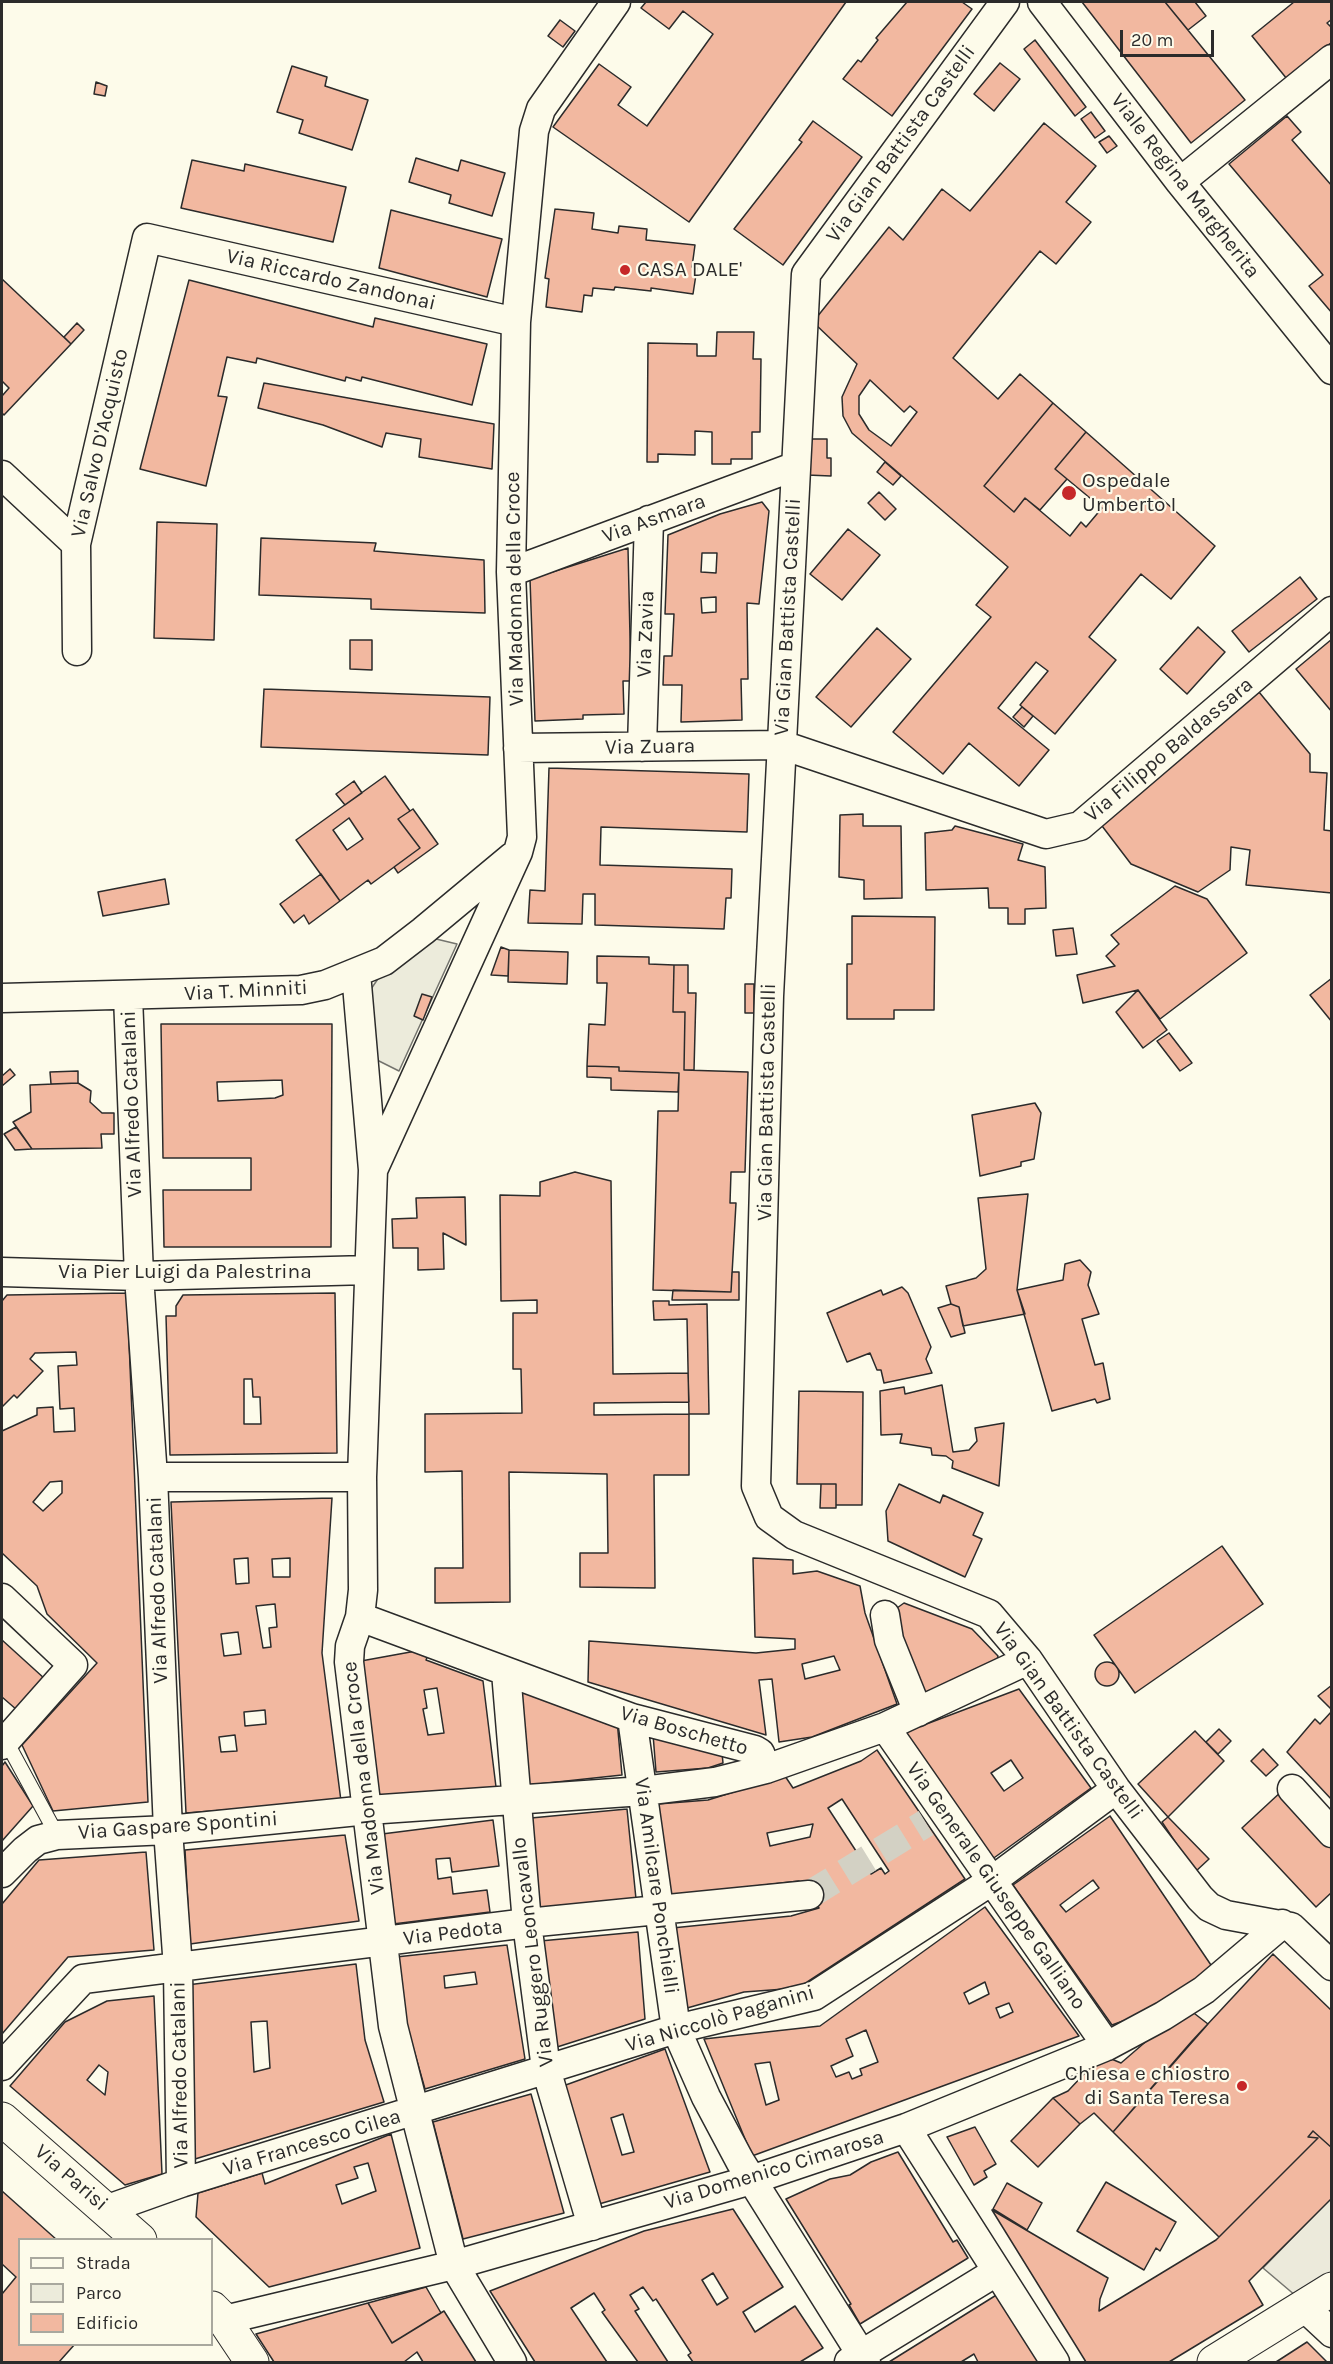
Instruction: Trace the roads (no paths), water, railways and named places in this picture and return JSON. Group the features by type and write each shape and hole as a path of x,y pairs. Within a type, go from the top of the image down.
{"street":[{"name":"Via Madonna della Croce","path":"373,1170 518,852 522,837 512,572 516,322 534,131 541,109 616,2"},
{"name":"Via Gian Battista Castelli","path":"1005,2 806,274 769,996 756,1486 769,1517 794,1535 989,1614 1028,1660 1116,1789 1194,1892 1209,1907 1226,1915 1282,1924 1298,1933 1332,1966"},
{"name":"Viale Regina Margherita","path":"1041,2 1180,182 1332,370"},
{"path":"1180,182 1332,59"},
{"name":"Via Riccardo Zandonai","path":"147,238 516,322"},
{"name":"Via Salvo D'Acquisto","path":"77,651 76,544 147,238"},
{"name":"Via Asmara","path":"512,572 796,466"},
{"path":"2,474 76,544"},
{"name":"Via Zavia","path":"642,747 649,520"},
{"name":"Via Filippo Baldassara","path":"782,745 1046,834 1080,826 1332,611"},
{"name":"Via Zuara","path":"518,748 782,745"},
{"name":"Via T. Minniti","path":"2,998 301,990 325,985 384,961 423,932 518,852"},
{"name":"Via Madonna della Croce","path":"356,973 373,1170 362,1477 363,1590 360,1617 350,1646 349,1662 393,2026 454,2265 512,2362"},
{"name":"Via Alfredo Catalani","path":"128,996 139,1276 153,1477 168,1830 178,1968 181,2183"},
{"name":"Via Pier Luigi da Palestrina","path":"2,1272 139,1276 369,1270"},
{"path":"153,1477 362,1477"},
{"path":"2,1598 73,1665 3,1741"},
{"path":"885,1616 889,1640 918,1712"},
{"name":"Via Boschetto","path":"360,1617 632,1718 755,1750 760,1754 766,1769 885,1727 1028,1660"},
{"name":"Via Ruggero Leoncavallo","path":"506,1672 527,1923 546,2069 592,2226"},
{"name":"Via Amilcare Ponchielli","path":"632,1718 676,2030 706,2097 858,2360"},
{"name":"Via Generale Giuseppe Galliano","path":"885,1727 935,1817 993,1880 1107,2046"},
{"name":"Via Gaspare Spontini","path":"2,1873 38,1840 57,1835 168,1830 368,1810 643,1791 715,1782 766,1769"},
{"name":"Via Niccolò Paganini","path":"414,2111 676,2030 814,1996 993,1880 1116,1789"},
{"path":"1292,1789 1330,1828"},
{"name":"Via Pedota","path":"2,2066 82,1979 527,1923 809,1895"},
{"name":"Via Domenico Cimarosa","path":"218,2314 454,2265 752,2180 906,2128 1107,2046 1187,2002 1282,1924"},
{"name":"Via Francesco Cilea","path":"108,2209 181,2183 414,2111"},
{"name":"Via Parisi","path":"2,2119 108,2209 138,2238"},
{"path":"906,2128 1055,2362"},
{"path":"858,2360 996,2272"},
{"path":"1214,2362 1332,2289"},
{"path":"1304,2307 1332,2333"},
{"path":"218,2314 252,2362"}],"lane":[{"path":"3,1741 57,1835"}],"tunnel":[{"path":"809,1895 926,1823"}],"place":[{"name":"CASA DALE'","path":"625,270"},
{"name":"Ospedale Umberto I","path":"1069,493"},
{"name":"Chiesa e chiostro di Santa Teresa","path":"1242,2086"}]}
